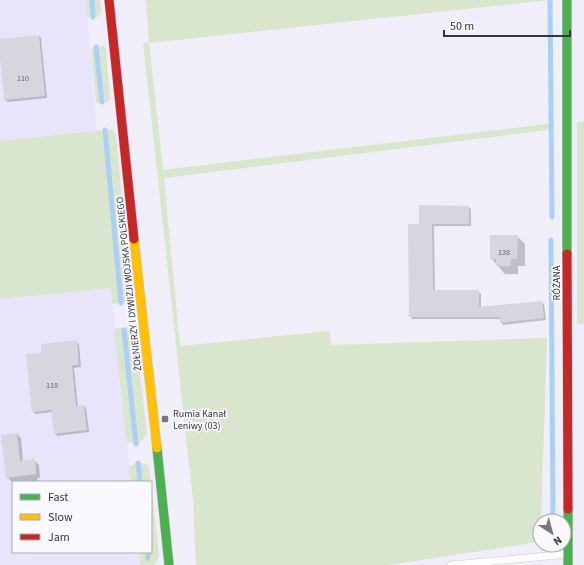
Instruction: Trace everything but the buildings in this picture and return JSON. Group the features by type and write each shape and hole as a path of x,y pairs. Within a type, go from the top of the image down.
{"street":[{"name":"ŻOŁNIERZY I DYWIZJI WOJSKA POLSKIEGO","path":"109,0 169,565"},
{"name":"RÓŻANA","path":"567,0 568,565"}],"lane":[{"path":"451,565 568,554"}],"shaded area":[{"path":"0,0 86,0 97,131 0,141"},
{"path":"111,288 131,481 12,481 12,553 139,553 140,565 0,565 0,299"}],"green space":[{"path":"86,0 100,0 101,11 98,17 87,17"},
{"path":"146,0 550,0 149,43 163,170 555,123 548,130 164,178 180,346 330,331 331,345 547,338 541,513 532,513 532,543 388,565 196,565 193,500 143,43 149,42"},
{"path":"103,46 106,48 110,99 108,102 96,103 91,48"},
{"path":"577,122 584,122 584,324 577,324"},
{"path":"113,129 116,136 131,297 125,302 112,304 111,288 0,299 0,141"},
{"path":"126,327 135,331 147,433 139,444 133,444 131,442 127,443 114,329"},
{"path":"141,462 148,465 151,481 131,481 129,466 134,465 134,463"},
{"path":"152,492 159,555 157,562 154,565 140,565 139,553 152,553"}],"waterway":[{"path":"92,0 93,17"},
{"path":"550,0 552,217"},
{"path":"96,47 102,102"},
{"path":"105,130 121,303"},
{"path":"551,240 553,513"},
{"path":"124,330 136,444"},
{"path":"138,463 140,481"},
{"path":"148,553 148,558"}],"traffic: fast":[{"path":"567,0 567,254"},
{"path":"157,448 169,565"},
{"path":"568,509 568,565"}],"traffic: slow":[{"path":"134,239 157,448"}],"traffic: jam":[{"path":"109,0 134,239"},
{"path":"567,254 568,509"}],"place":[{"name":"Rumia Kanał Leniwy (03)","path":"165,419"}]}
